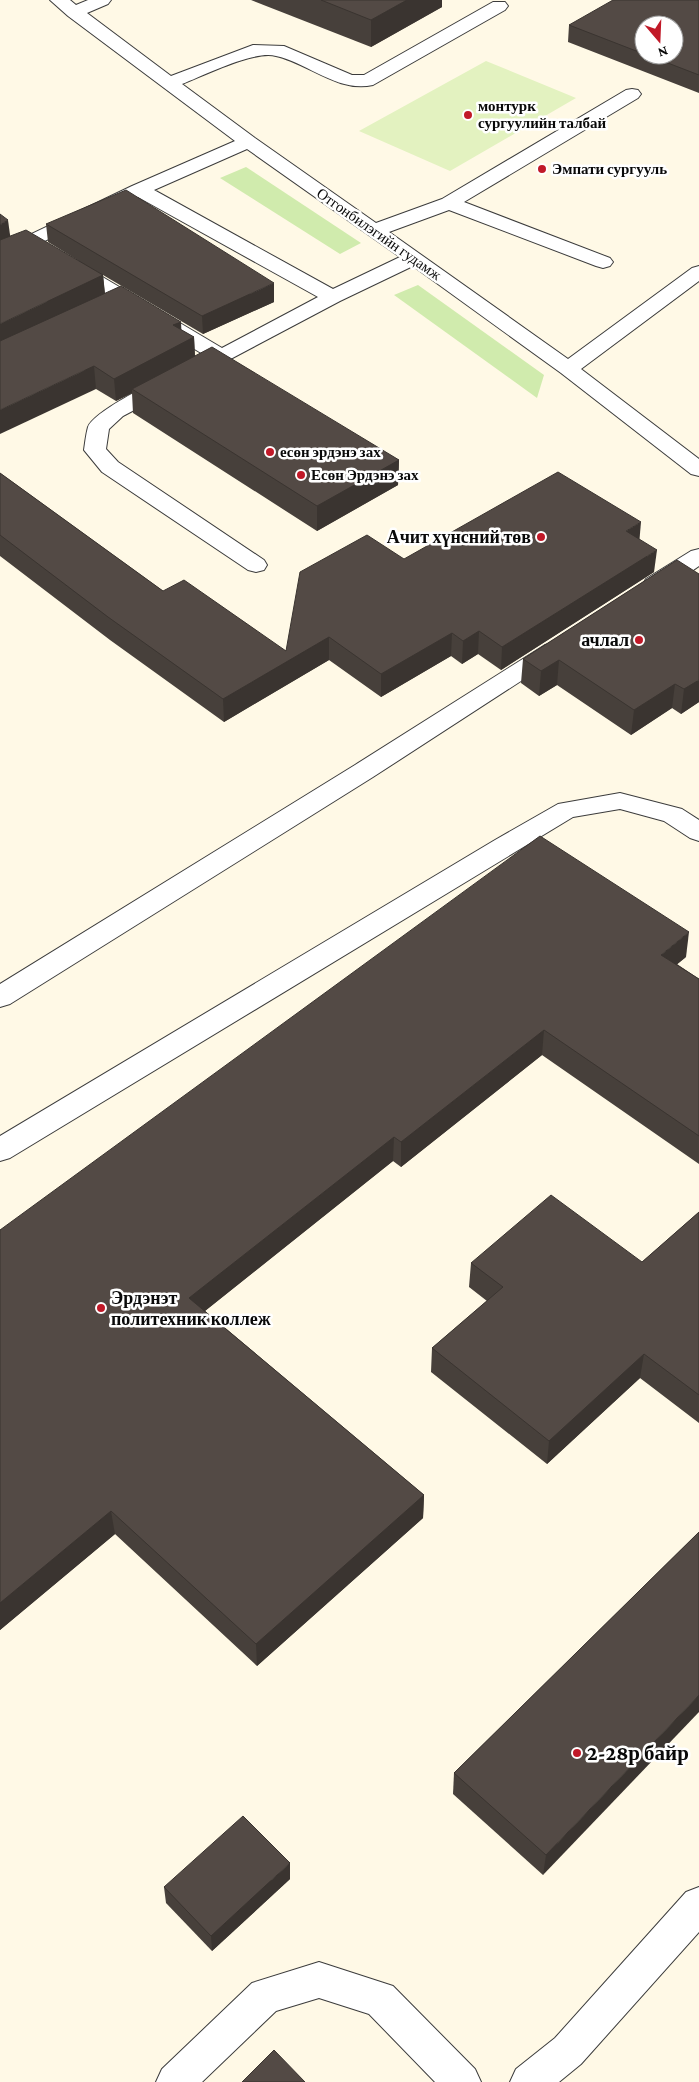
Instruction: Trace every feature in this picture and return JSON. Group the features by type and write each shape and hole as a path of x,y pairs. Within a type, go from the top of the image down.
{"street":[{"path":"66,6 102,0"},
{"name":"Отгонбилэгийн гудамж","path":"66,6 248,142 375,230 568,369 699,469"},
{"path":"168,83 253,50 278,50 349,80 367,81 499,6"},
{"path":"375,230 449,203 632,94"},
{"path":"0,256 45,250 139,190 248,142"},
{"path":"139,190 332,297"},
{"path":"449,203 603,262"},
{"path":"45,250 114,302 221,356"},
{"path":"256,566 110,467 95,450 99,427 116,412 332,297 414,258"},
{"path":"568,369 699,272"},
{"path":"632,599 699,556"},
{"path":"0,996 364,771 573,636"},
{"path":"0,1150 504,846 567,810 620,801 672,815 699,832"},
{"path":"528,2082 568,2052 699,1905"},
{"path":"175,2082 265,1996 319,1980 380,2000 462,2082"}],"green space":[{"name":"монтурк сургуулийн талбай","path":"486,61 576,98 450,171 359,131"},
{"path":"246,167 361,243 340,254 220,178"},
{"path":"418,285 544,375 537,398 394,295"}],"building":[{"path":"321,0 407,0 371,20"},
{"path":"613,0 699,0 699,75 673,65 684,65 684,15 634,15 634,50 569,25"},
{"path":"126,190 274,283 202,316 46,224"},
{"path":"0,214 8,220 0,225"},
{"path":"26,230 103,275 0,324 0,240"},
{"path":"121,286 181,322 173,325 194,337 114,379 94,366 0,410 0,341"},
{"path":"212,347 399,460 317,506 132,389"},
{"path":"558,472 641,522 626,531 657,550 502,647 479,631 463,641 452,633 381,674 329,637 223,699 108,617 0,535 0,473 163,591 184,580 286,651 300,572 367,535 404,559"},
{"name":"ачлал","path":"677,560 699,574 699,680 684,689 675,684 634,710 559,660 541,671 523,659"},
{"path":"540,836 689,932 661,955 699,979 699,1136 544,1030 401,1142 394,1137 189,1298 424,1495 256,1644 111,1511 0,1603 0,1230"},
{"path":"551,1195 642,1262 699,1212 699,1395 644,1354 549,1441 432,1348 503,1287 471,1263"},
{"name":"2-28р байр","path":"699,1532 699,1695 546,1855 454,1773"},
{"path":"243,1816 290,1863 211,1936 164,1887"},
{"path":"274,2050 305,2082 242,2082"}],"place":[{"name":"монтурк сургуулийн талбай","path":"468,115"},
{"name":"Эмпати сургууль","path":"542,169"},
{"name":"есөн эрдэнэ зах","path":"270,452"},
{"name":"Есөн Эрдэнэ зах","path":"301,475"},
{"name":"Ачит хүнсний төв","path":"541,537"},
{"name":"ачлал","path":"639,640"},
{"name":"Эрдэнэт политехник коллеж","path":"101,1308"},
{"name":"2-28р байр","path":"577,1753"}]}
